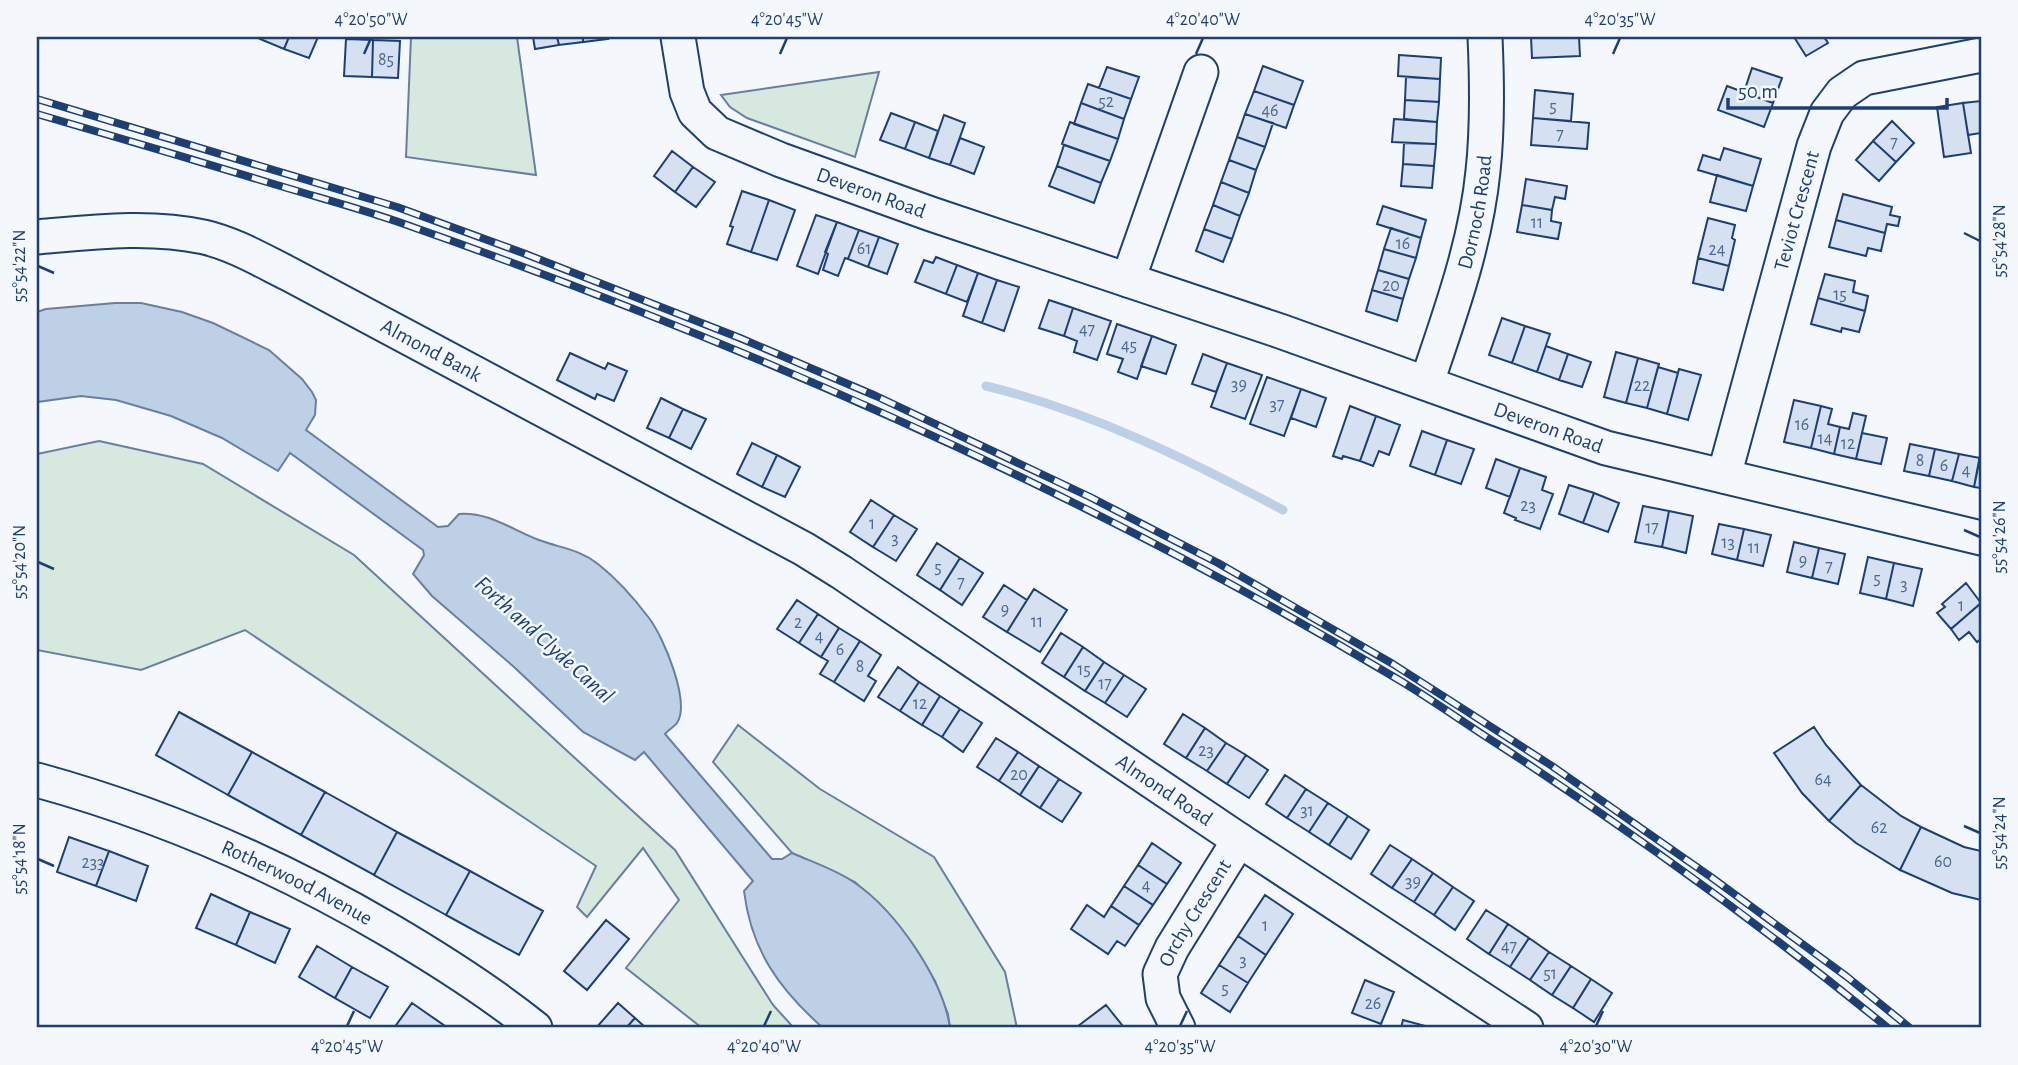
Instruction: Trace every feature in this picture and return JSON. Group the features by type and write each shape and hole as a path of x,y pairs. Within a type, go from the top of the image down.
{"street":[{"name":"Deveron Road","path":"678,37 687,92 695,112 717,134 806,169 1427,382 1606,448 1981,538"},
{"name":"Dornoch Road","path":"1427,382 1470,246 1483,172 1487,97 1485,37"},
{"name":"Teviot Crescent","path":"1724,476 1814,146 1828,113 1842,93 1864,78 1981,55"},
{"path":"1128,280 1201,72"},
{"name":"Almond Bank","path":"37,237 159,230 206,238 240,249 804,550"},
{"name":"Almond Road","path":"804,550 1526,1028"},
{"name":"Rotherwood Avenue","path":"37,780 132,808 279,869 342,902 443,962 534,1028"},
{"name":"Orchy Crescent","path":"1178,1028 1163,998 1160,974 1172,948 1239,840"}],"shaded area":[{"path":"411,37 517,37 536,175 406,157"},
{"path":"879,72 855,157 747,118 730,107 721,95"},
{"path":"99,441 203,464 354,555 675,850 773,1005 794,1028 702,1028 626,968 679,900 643,848 587,917 577,907 596,866 245,630 141,670 37,650 37,454"},
{"path":"738,725 820,789 934,857 1005,972 1017,1028 950,1028 948,1014 935,981 912,944 885,910 855,882 792,853 713,762"}],"water":[{"name":"Forth and Clyde Canal","path":"115,303 141,303 182,312 213,323 269,350 302,379 316,400 315,415 306,430 438,527 448,526 459,514 481,516 584,555 605,570 649,618 674,669 680,713 677,723 665,734 772,859 782,859 792,853 848,878 871,895 901,928 928,968 946,1009 950,1028 823,1028 793,998 760,950 744,891 753,881 644,752 635,760 583,732 514,667 432,596 413,574 424,555 423,550 290,453 278,471 222,438 171,416 116,400 81,396 37,402 37,312"}],"building":[{"path":"289,37 284,49 260,39"},
{"path":"289,37 318,37 309,58 284,49"},
{"path":"533,37 557,37 559,45 535,49"},
{"path":"557,37 583,37 583,42 559,45"},
{"path":"583,37 607,37 608,39 583,42"},
{"path":"1531,37 1579,37 1580,56 1532,58"},
{"path":"1794,37 1824,37 1828,43 1806,56"},
{"path":"346,39 373,40 372,77 344,76"},
{"path":"373,40 400,41 398,78 372,77"},
{"path":"1399,55 1441,58 1440,79 1398,76"},
{"path":"1263,66 1303,81 1294,105 1254,91"},
{"path":"1107,67 1139,77 1131,99 1099,88"},
{"path":"1752,68 1782,78 1773,103 1744,92"},
{"path":"1406,77 1440,79 1439,102 1405,100"},
{"path":"1088,84 1131,99 1124,119 1081,103"},
{"path":"1727,86 1773,103 1764,127 1718,110"},
{"path":"1535,90 1573,94 1571,121 1533,118"},
{"path":"1254,91 1294,105 1286,128 1245,114"},
{"path":"1405,100 1439,102 1437,122 1404,119"},
{"path":"1981,101 1981,133 1968,135 1963,103"},
{"path":"1081,103 1124,119 1118,139 1074,124"},
{"path":"1963,103 1971,153 1944,157 1937,107"},
{"path":"891,113 915,122 905,149 880,140"},
{"path":"1245,114 1273,123 1265,147 1237,137"},
{"path":"944,115 965,123 950,165 929,158"},
{"path":"1533,118 1589,123 1587,149 1531,145"},
{"path":"1394,119 1437,122 1436,144 1392,142"},
{"path":"1892,121 1914,143 1896,162 1873,141"},
{"path":"915,122 938,131 929,158 905,149"},
{"path":"1070,122 1118,139 1110,161 1062,144"},
{"path":"1237,137 1265,147 1256,170 1229,160"},
{"path":"960,138 984,147 974,174 950,165"},
{"path":"1873,141 1896,162 1879,181 1856,160"},
{"path":"1404,143 1436,144 1434,166 1403,164"},
{"path":"1064,145 1110,161 1101,183 1057,166"},
{"path":"1724,148 1761,159 1753,186 1698,170 1703,155 1720,160"},
{"path":"672,151 693,167 675,192 654,176"},
{"path":"1229,160 1256,170 1249,193 1221,182"},
{"path":"1403,164 1434,166 1432,188 1401,186"},
{"path":"1057,166 1101,183 1094,203 1049,186"},
{"path":"693,167 715,182 696,207 675,192"},
{"path":"1717,175 1753,186 1746,211 1710,202"},
{"path":"1526,179 1567,186 1565,199 1555,197 1552,210 1522,205"},
{"path":"1221,182 1249,193 1240,216 1213,205"},
{"path":"742,191 769,200 751,252 727,244"},
{"path":"1843,194 1892,207 1890,215 1900,217 1898,226 1887,224 1885,233 1836,220"},
{"path":"769,200 795,210 777,260 751,252"},
{"path":"1213,205 1240,216 1232,239 1204,229"},
{"path":"1522,205 1552,210 1551,221 1561,223 1558,239 1517,232"},
{"path":"1383,206 1426,220 1421,238 1377,224"},
{"path":"816,215 837,222 818,274 797,266"},
{"path":"1708,218 1735,225 1732,238 1735,240 1729,266 1698,258"},
{"path":"1836,220 1885,233 1881,251 1868,248 1866,256 1829,247"},
{"path":"837,222 859,230 838,276 823,270 828,254 825,252"},
{"path":"1391,228 1421,238 1416,258 1384,249"},
{"path":"1204,229 1232,239 1223,262 1196,251"},
{"path":"859,230 879,237 868,267 848,259"},
{"path":"879,237 898,244 887,274 868,267"},
{"path":"1384,249 1416,258 1409,279 1378,270"},
{"path":"936,257 957,265 946,294 915,282 924,260 933,263"},
{"path":"1698,258 1729,266 1723,290 1693,283"},
{"path":"957,265 978,273 967,302 946,294"},
{"path":"1378,270 1409,279 1403,299 1372,290"},
{"path":"978,273 997,280 982,323 963,316"},
{"path":"1825,274 1855,281 1853,292 1868,296 1865,311 1818,298"},
{"path":"997,280 1019,287 1004,331 982,323"},
{"path":"1372,290 1403,299 1397,321 1366,311"},
{"path":"1818,298 1865,311 1859,332 1842,328 1841,332 1811,324"},
{"path":"1049,300 1073,308 1064,336 1039,328"},
{"path":"1073,308 1111,321 1097,360 1074,352 1077,341 1064,336"},
{"path":"1502,318 1525,326 1512,363 1489,355"},
{"path":"1117,324 1152,336 1137,379 1118,372 1123,359 1107,354"},
{"path":"1525,326 1550,334 1537,372 1512,363"},
{"path":"1152,336 1176,345 1166,374 1141,366"},
{"path":"1546,346 1568,354 1559,380 1537,372"},
{"path":"1616,352 1638,358 1626,403 1604,397"},
{"path":"570,353 605,369 608,363 627,371 614,401 597,394 595,399 557,380"},
{"path":"1203,354 1227,363 1216,392 1192,384"},
{"path":"1568,354 1591,362 1582,387 1559,380"},
{"path":"1638,358 1659,364 1647,408 1626,403"},
{"path":"1227,363 1262,375 1245,419 1211,407"},
{"path":"1658,367 1678,373 1667,414 1647,408"},
{"path":"1679,369 1701,375 1688,420 1667,414"},
{"path":"1267,377 1301,389 1284,436 1250,424"},
{"path":"1301,389 1326,398 1316,427 1291,418"},
{"path":"661,398 683,409 669,438 647,428"},
{"path":"1794,400 1821,406 1811,448 1784,442"},
{"path":"1350,406 1376,416 1360,461 1333,456"},
{"path":"1821,406 1832,409 1828,424 1840,427 1834,454 1811,448"},
{"path":"683,409 706,419 691,449 669,438"},
{"path":"1853,413 1866,416 1856,459 1834,454 1840,427 1849,429"},
{"path":"1376,416 1400,425 1389,455 1379,451 1373,466 1360,461"},
{"path":"1422,431 1447,440 1435,475 1410,466"},
{"path":"1862,433 1887,438 1881,464 1856,459"},
{"path":"1447,440 1474,449 1461,484 1435,475"},
{"path":"752,443 777,455 762,487 737,474"},
{"path":"1910,444 1935,449 1929,476 1904,471"},
{"path":"1935,449 1959,454 1952,481 1929,476"},
{"path":"1981,450 1981,488 1974,487"},
{"path":"1959,454 1980,458 1974,487 1952,481"},
{"path":"777,455 800,467 785,497 762,487"},
{"path":"1496,459 1520,468 1510,497 1486,488"},
{"path":"1520,468 1546,477 1542,490 1553,494 1540,529 1504,513"},
{"path":"1569,485 1594,493 1583,523 1559,514"},
{"path":"1594,493 1619,503 1608,532 1583,523"},
{"path":"871,500 894,515 873,547 850,532"},
{"path":"1643,506 1669,511 1662,547 1635,542"},
{"path":"1669,511 1693,516 1686,553 1662,547"},
{"path":"894,515 917,529 896,561 873,547"},
{"path":"1719,524 1744,529 1737,560 1712,554"},
{"path":"1744,529 1771,535 1763,566 1737,560"},
{"path":"1794,542 1819,548 1812,578 1787,572"},
{"path":"937,543 960,558 940,590 917,575"},
{"path":"1819,548 1845,554 1838,584 1812,578"},
{"path":"1868,557 1894,563 1886,599 1860,593"},
{"path":"960,558 983,573 962,605 940,590"},
{"path":"1894,563 1922,569 1913,606 1886,599"},
{"path":"1966,583 1981,603 1951,629 1937,613 1945,607 1942,604"},
{"path":"1004,585 1027,600 1007,632 983,617"},
{"path":"1034,589 1067,610 1040,652 1007,632"},
{"path":"797,600 818,614 799,643 777,629"},
{"path":"1981,603 1981,639 1977,642 1969,632 1959,640 1951,629"},
{"path":"818,614 839,628 821,657 799,643"},
{"path":"839,628 860,641 834,682 820,674 828,661 821,657"},
{"path":"1061,633 1083,647 1064,677 1042,663"},
{"path":"860,641 881,655 868,676 876,681 864,701 834,682"},
{"path":"1083,647 1104,662 1085,691 1064,677"},
{"path":"1104,662 1124,675 1105,703 1085,691"},
{"path":"898,667 919,682 900,711 878,697"},
{"path":"1124,675 1146,689 1127,717 1105,703"},
{"path":"919,682 940,696 922,725 900,711"},
{"path":"940,696 960,709 942,737 922,725"},
{"path":"960,709 982,723 963,752 942,737"},
{"path":"179,712 252,752 228,795 156,755"},
{"path":"1183,714 1205,728 1186,758 1164,744"},
{"path":"1814,727 1861,785 1829,821 1802,793 1774,753"},
{"path":"1205,728 1226,743 1207,771 1186,758"},
{"path":"996,738 1018,752 999,781 977,767"},
{"path":"1226,743 1246,755 1227,784 1207,771"},
{"path":"252,752 325,792 301,835 228,795"},
{"path":"1018,752 1039,766 1020,795 999,781"},
{"path":"1246,755 1268,770 1249,798 1227,784"},
{"path":"1039,766 1059,779 1040,808 1020,795"},
{"path":"1285,775 1306,789 1287,818 1266,804"},
{"path":"1059,779 1081,793 1062,822 1040,808"},
{"path":"1861,785 1901,816 1921,827 1900,870 1856,843 1829,821"},
{"path":"1306,789 1328,803 1309,832 1287,818"},
{"path":"325,792 397,832 374,875 301,835"},
{"path":"1328,803 1348,816 1329,845 1309,832"},
{"path":"1348,816 1369,830 1351,859 1329,845"},
{"path":"1921,827 1964,847 1981,851 1981,900 1952,893 1900,870"},
{"path":"397,832 470,871 446,915 374,875"},
{"path":"69,837 109,851 96,886 57,872"},
{"path":"1152,843 1181,863 1167,884 1138,865"},
{"path":"1390,845 1412,859 1392,888 1371,874"},
{"path":"109,851 148,866 136,901 96,886"},
{"path":"1412,859 1433,873 1414,902 1392,888"},
{"path":"1138,865 1167,884 1153,905 1124,886"},
{"path":"470,871 543,911 519,955 446,915"},
{"path":"1433,873 1453,887 1434,915 1414,902"},
{"path":"1124,886 1153,905 1139,925 1111,906"},
{"path":"1453,887 1474,901 1455,930 1434,915"},
{"path":"211,894 250,912 236,945 196,928"},
{"path":"1265,895 1293,914 1266,955 1238,936"},
{"path":"1087,905 1104,917 1111,906 1139,925 1125,946 1117,941 1108,954 1071,929"},
{"path":"1486,910 1508,924 1489,954 1467,939"},
{"path":"250,912 290,929 275,963 236,945"},
{"path":"606,920 629,939 587,990 564,971"},
{"path":"1508,924 1529,938 1510,967 1489,954"},
{"path":"1238,936 1266,955 1248,983 1219,965"},
{"path":"1529,938 1549,952 1530,980 1510,967"},
{"path":"317,946 352,967 335,998 299,977"},
{"path":"1549,952 1571,966 1552,995 1530,980"},
{"path":"1219,965 1248,983 1230,1012 1201,993"},
{"path":"1571,966 1591,979 1573,1008 1552,995"},
{"path":"352,967 388,987 370,1018 335,998"},
{"path":"1591,979 1612,993 1594,1022 1573,1008"},
{"path":"1365,980 1394,992 1381,1024 1352,1013"},
{"path":"412,1003 445,1026 394,1028"},
{"path":"618,1003 635,1018 626,1028 596,1028"},
{"path":"1106,1005 1122,1025 1118,1028 1078,1026"},
{"path":"635,1018 646,1028 626,1028"},
{"path":"1403,1020 1429,1027 1429,1028 1401,1028"}],"waterway":[{"path":"986,386 1025,396 1101,423 1212,473 1283,510"}],"railway":[{"path":"37,99 397,207 523,253 740,338 876,396 1090,497 1218,563 1393,664 1552,766 1711,877 1846,976 1910,1028"},
{"path":"37,114 377,215 535,271 788,372 1035,484 1276,609 1421,693 1649,847 1746,917 1888,1028"}]}
